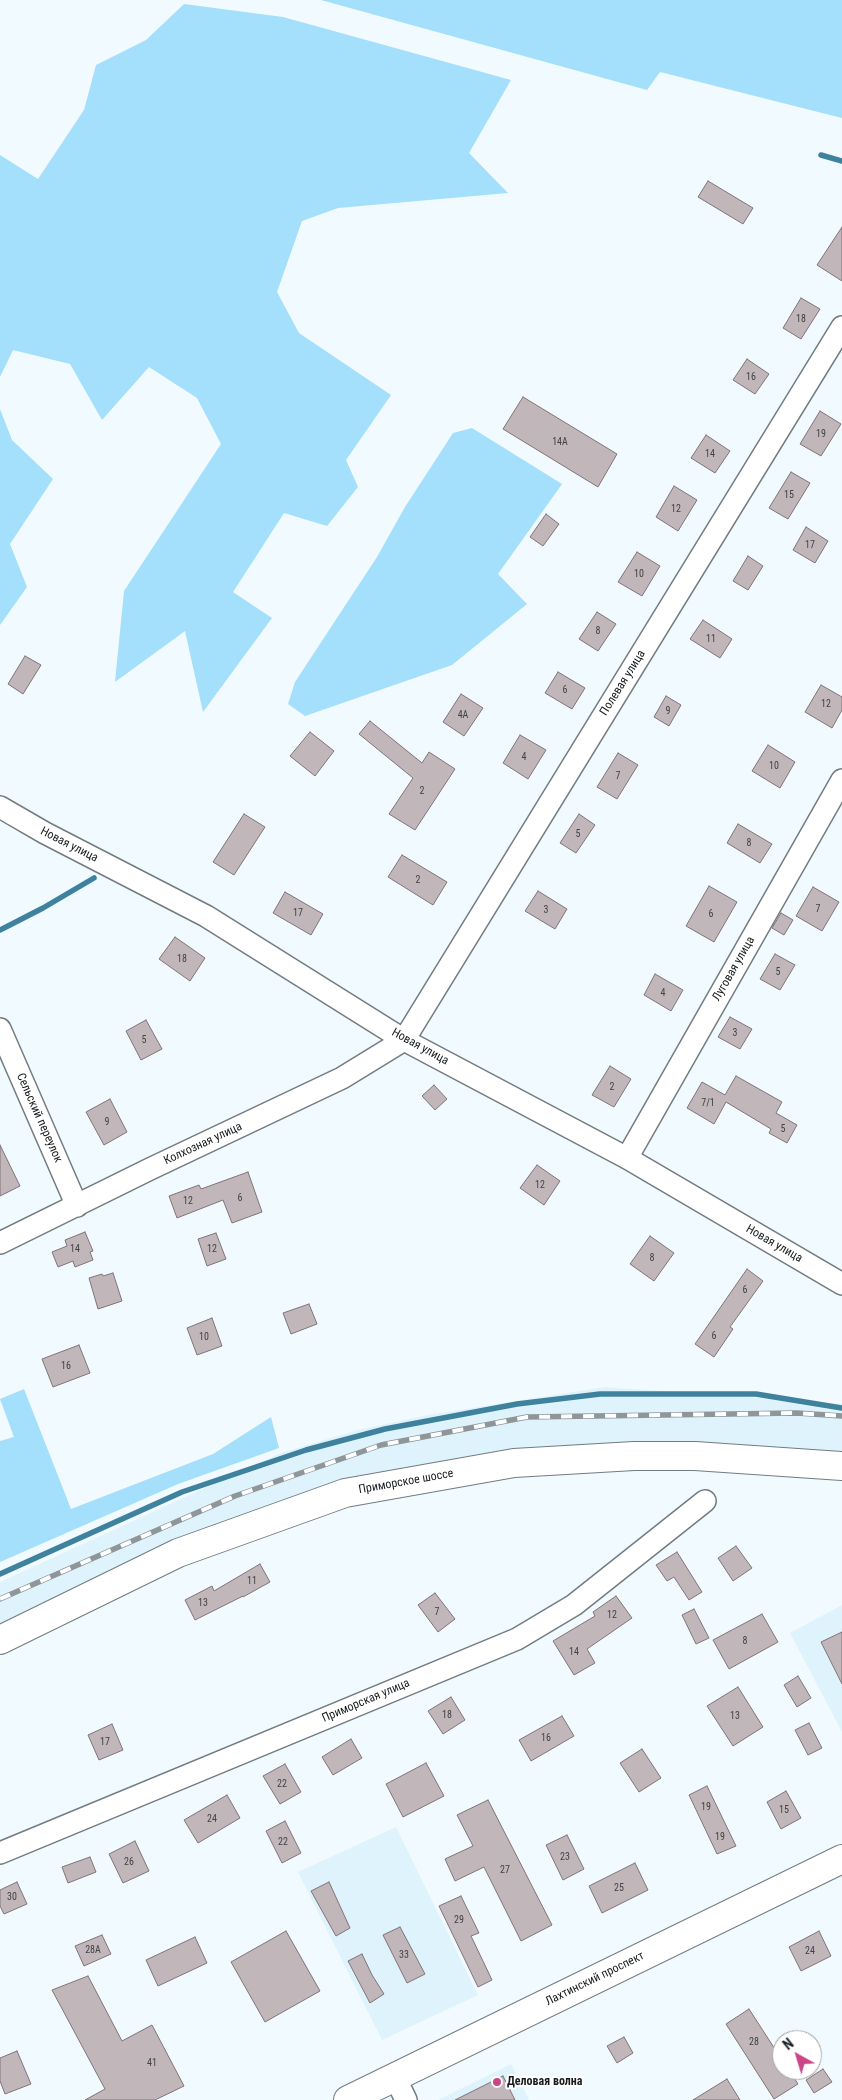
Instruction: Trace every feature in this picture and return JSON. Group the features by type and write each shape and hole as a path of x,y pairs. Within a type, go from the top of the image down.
{"main road":[{"name":"Приморское шоссе","path":"0,1640 178,1552 345,1493 514,1463 634,1456 695,1456 842,1466"},
{"name":"Лахтинский проспект","path":"348,2100 400,2088 842,1859"}],"street":[{"name":"Полевая улица","path":"404,1040 842,327"},
{"name":"Луговая улица","path":"627,1158 842,780"},
{"name":"Новая улица","path":"0,807 45,833 206,916 404,1040 627,1158 842,1284"},
{"name":"Сельский переулок","path":"0,1029 77,1206"},
{"name":"Колхозная улица","path":"0,1243 342,1078 404,1040"},
{"name":"Приморская улица","path":"0,1853 517,1639 574,1605 705,1502"}],"shaded area":[{"path":"321,0 842,0 842,118 660,72 647,90"},
{"path":"184,4 283,17 511,80 469,153 508,193 338,208 302,221 277,292 299,333 391,395 346,460 358,487 327,526 284,513 233,592 272,618 203,712 185,631 115,682 124,591 221,444 197,398 149,367 102,420 70,364 13,350 0,377 0,155 38,179 84,110 96,65 146,40"},
{"path":"0,409 12,440 53,479 10,544 27,587 0,625"},
{"path":"472,428 562,484 498,574 527,604 452,665 305,716 288,704 295,682 377,557 405,507 453,433"},
{"path":"605,1387 842,1404 842,1455 406,1472 0,1630 0,1582 281,1453 358,1430 428,1415"},
{"path":"24,1389 71,1509 213,1454 271,1417 279,1448 178,1484 0,1562 0,1441 14,1437 0,1399"},
{"path":"842,1605 842,1732 790,1633"},
{"path":"396,1827 478,1995 382,2040 298,1872"},
{"name":"Деловая волна","path":"511,2064 529,2100 438,2100"}],"building":[{"path":"708,181 753,208 743,224 698,197"},
{"path":"842,227 842,281 817,265"},
{"path":"801,298 820,309 801,339 783,328"},
{"path":"747,359 769,374 755,394 733,380"},
{"path":"523,397 617,454 598,487 503,429"},
{"path":"820,411 841,424 821,456 800,444"},
{"path":"706,435 730,451 715,473 691,458"},
{"path":"791,472 810,483 788,519 769,508"},
{"path":"674,486 697,500 678,531 656,517"},
{"path":"546,514 559,524 543,546 530,537"},
{"path":"806,527 828,541 815,563 793,550"},
{"path":"637,552 660,566 642,596 618,582"},
{"path":"748,556 763,566 748,590 733,581"},
{"path":"597,612 616,624 598,651 579,639"},
{"path":"703,620 732,639 720,658 690,639"},
{"path":"25,656 41,665 23,694 8,684"},
{"path":"558,672 585,688 572,709 545,693"},
{"path":"821,685 842,697 842,710 832,728 805,712"},
{"path":"461,694 483,708 464,736 443,722"},
{"path":"666,696 681,705 669,726 654,717"},
{"path":"370,721 422,763 429,752 455,769 415,830 389,814 413,778 359,734"},
{"path":"310,732 334,751 315,776 290,756"},
{"path":"520,735 546,750 528,779 503,763"},
{"path":"768,745 795,762 780,788 752,771"},
{"path":"618,753 638,765 617,799 597,787"},
{"path":"244,814 265,827 234,875 213,862"},
{"path":"579,814 595,825 576,853 560,843"},
{"path":"738,824 772,844 760,863 727,843"},
{"path":"402,855 447,882 433,905 388,877"},
{"path":"709,886 737,902 714,942 686,926"},
{"path":"813,887 839,902 822,931 796,916"},
{"path":"538,891 567,909 555,929 525,911"},
{"path":"285,892 323,914 311,935 273,913"},
{"path":"781,913 793,920 784,935 772,928"},
{"path":"175,937 205,958 190,981 159,959"},
{"path":"775,954 795,965 780,990 760,979"},
{"path":"655,974 683,990 671,1011 644,995"},
{"path":"730,1017 752,1029 740,1049 718,1037"},
{"path":"146,1020 162,1049 141,1060 126,1031"},
{"path":"610,1066 631,1079 614,1107 592,1095"},
{"path":"736,1076 782,1102 776,1113 797,1125 787,1143 769,1133 771,1129 726,1102 714,1124 687,1108 702,1082 725,1095"},
{"path":"434,1085 447,1099 435,1110 422,1096"},
{"path":"110,1099 127,1132 104,1145 86,1112"},
{"path":"0,1145 20,1186 0,1196"},
{"path":"537,1165 560,1181 544,1205 520,1188"},
{"path":"248,1172 262,1212 232,1223 223,1200 177,1218 169,1196 199,1185 201,1189"},
{"path":"85,1232 93,1251 90,1252 93,1260 75,1267 73,1261 58,1267 52,1252 67,1246 65,1240"},
{"path":"216,1233 226,1259 207,1266 198,1239"},
{"path":"650,1236 674,1253 654,1281 630,1264"},
{"path":"747,1269 763,1281 730,1327 733,1329 714,1357 695,1344"},
{"path":"113,1273 122,1301 98,1309 89,1278"},
{"path":"309,1304 317,1324 291,1334 283,1313"},
{"path":"212,1318 222,1346 197,1355 187,1328"},
{"path":"79,1345 90,1373 53,1387 42,1359"},
{"path":"736,1546 752,1568 733,1581 718,1558"},
{"path":"677,1552 702,1592 689,1600 674,1577 667,1581 656,1565"},
{"path":"260,1564 270,1582 195,1620 185,1600 212,1586 214,1591"},
{"path":"435,1593 455,1619 438,1632 418,1605"},
{"path":"616,1596 632,1618 587,1649 595,1663 574,1675 553,1641 595,1616 593,1612"},
{"path":"694,1609 709,1638 696,1644 682,1615"},
{"path":"762,1614 778,1642 729,1669 713,1640"},
{"path":"842,1632 842,1684 821,1642"},
{"path":"798,1676 811,1698 797,1707 784,1685"},
{"path":"738,1687 763,1727 733,1746 707,1706"},
{"path":"451,1697 465,1720 443,1734 428,1711"},
{"path":"562,1716 574,1736 531,1761 519,1740"},
{"path":"809,1723 822,1748 808,1755 795,1730"},
{"path":"112,1724 123,1750 99,1760 88,1735"},
{"path":"351,1739 362,1758 333,1775 322,1757"},
{"path":"642,1749 661,1778 639,1792 620,1763"},
{"path":"426,1763 444,1796 403,1817 386,1784"},
{"path":"285,1764 301,1792 280,1804 263,1776"},
{"path":"707,1786 736,1846 717,1854 689,1795"},
{"path":"786,1791 801,1818 781,1829 767,1802"},
{"path":"227,1795 240,1818 198,1843 184,1820"},
{"path":"488,1800 552,1925 521,1941 484,1867 455,1881 445,1859 473,1846 457,1815"},
{"path":"285,1821 301,1853 282,1863 266,1831"},
{"path":"567,1835 584,1869 563,1880 546,1845"},
{"path":"135,1841 149,1871 123,1883 109,1854"},
{"path":"90,1857 96,1872 68,1883 62,1867"},
{"path":"635,1863 648,1890 602,1913 589,1886"},
{"path":"17,1882 27,1904 4,1914 0,1906 0,1890"},
{"path":"329,1882 350,1928 336,1936 311,1891"},
{"path":"461,1896 479,1933 471,1936 492,1980 478,1987 439,1906"},
{"path":"400,1927 425,1974 407,1983 383,1935"},
{"path":"286,1931 320,1991 265,2022 231,1962"},
{"path":"819,1931 831,1956 801,1971 789,1947"},
{"path":"102,1935 111,1954 84,1966 75,1946"},
{"path":"195,1937 207,1963 158,1986 146,1960"},
{"path":"362,1954 384,1994 370,2003 348,1961"},
{"path":"88,1976 122,2041 152,2025 184,2086 155,2100 85,2100 105,2089 52,1990"},
{"path":"749,2009 772,2045 772,2080 795,2080 798,2084 774,2099 726,2024"},
{"path":"624,2037 633,2053 617,2063 607,2046"},
{"path":"17,2051 31,2084 5,2094 0,2081 0,2058"},
{"path":"822,2070 832,2082 814,2093 806,2080 822,2080"},
{"path":"503,2076 515,2100 455,2100"},
{"path":"727,2079 740,2100 693,2100"}],"waterway":[{"path":"821,155 842,161"},
{"path":"0,930 43,908 94,878"},
{"path":"0,1574 182,1492 306,1450 385,1429 517,1404 600,1394 756,1394 842,1408"}],"railway":[{"path":"0,1599 235,1496 381,1445 527,1417 797,1413 842,1416"}],"place":[{"name":"Деловая волна","path":"497,2082"}]}
